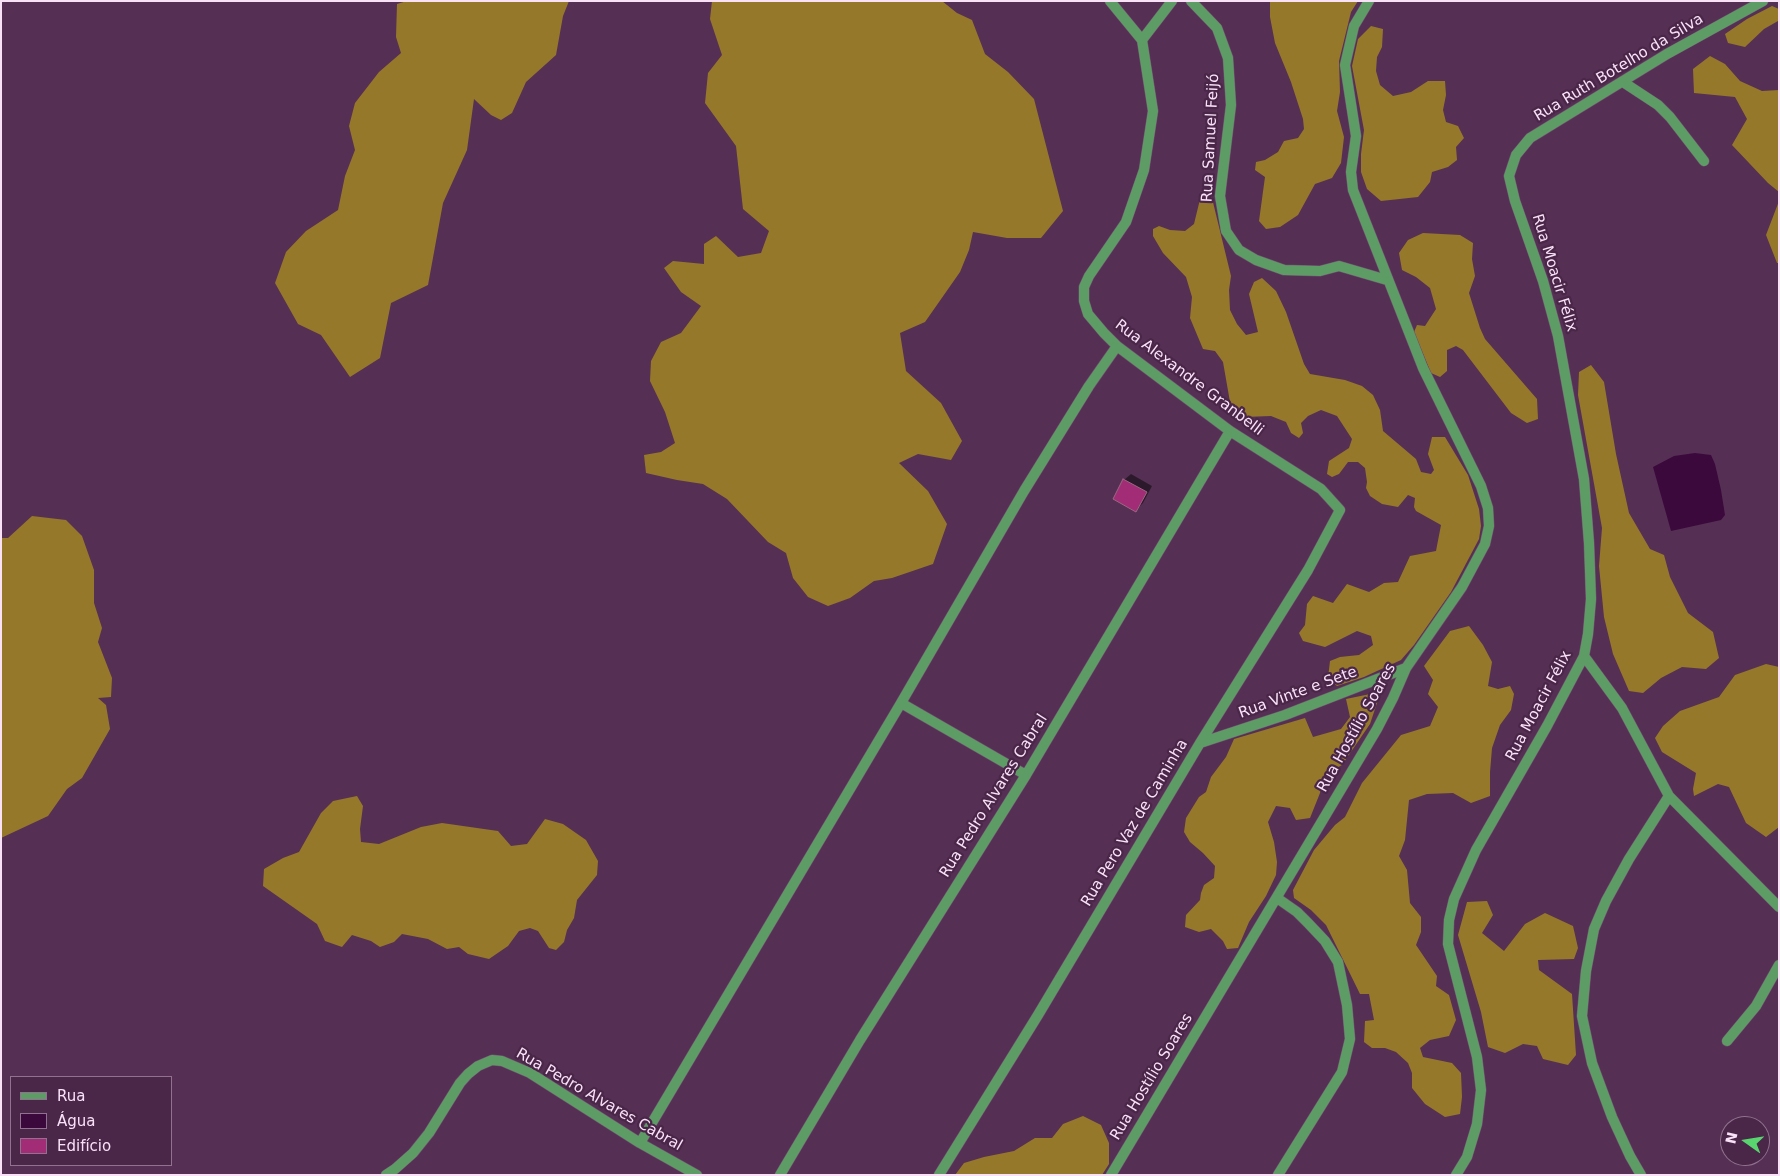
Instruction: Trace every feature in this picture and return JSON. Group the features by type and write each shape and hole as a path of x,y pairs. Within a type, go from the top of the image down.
{"street":[{"path":"1110,1 1142,40 1172,1"},
{"name":"Rua Samuel Feijó","path":"1191,1 1217,28 1228,58 1231,105 1220,196 1226,230 1239,250 1256,260 1284,270 1320,271 1340,266 1387,280"},
{"name":"Rua Hostílio Soares","path":"1111,1175 1377,729 1406,668 1462,587 1485,544 1488,508 1481,486 1423,368 1353,190 1351,180 1356,136 1345,64 1354,26 1368,1"},
{"name":"Rua Ruth Botelho da Silva","path":"1509,176 1516,155 1530,138 1667,54 1762,1"},
{"name":"Rua Alexandre Granbelli","path":"1142,40 1153,110 1144,170 1126,222 1084,287 1084,301 1088,314 1117,346 1230,431 1321,489"},
{"path":"1623,82 1658,105 1670,117 1704,161"},
{"name":"Rua Moacir Félix","path":"1456,1175 1467,1157 1474,1132 1481,1090 1476,1057 1448,944 1454,899 1476,850 1547,726 1584,656 1591,599 1584,479 1558,336 1543,281 1515,201 1509,176"},
{"path":"640,1142 901,704 1029,483 1089,386 1117,346"},
{"name":"Rua Pedro Alvares Cabral","path":"780,1175 860,1040 1026,775 1230,431"},
{"name":"Rua Pero Vaz de Caminha","path":"939,1175 1038,1015 1200,743 1308,570 1340,510 1321,489"},
{"path":"1584,656 1622,708 1669,796 1779,907"},
{"name":"Rua Vinte e Sete","path":"1200,743 1286,715 1406,668"},
{"path":"901,704 1026,775"},
{"path":"1641,1175 1612,1117 1592,1063 1582,1016 1586,971 1594,929 1606,901 1629,860 1669,796"},
{"path":"1277,898 1297,912 1308,923 1325,941 1338,962 1347,1005 1350,1039 1342,1072 1278,1175"},
{"path":"1727,1041 1756,1006 1779,965"},
{"name":"Rua Pedro Alvares Cabral","path":"386,1175 413,1154 468,1074 478,1066 492,1060 502,1061 530,1073 640,1142 697,1175"}],"shaded area":[{"path":"407,1 569,1 563,16 556,55 526,82 512,113 501,120 491,115 474,99 467,150 443,203 428,285 391,303 380,358 350,377 321,335 298,324 275,283 286,252 306,231 338,210 345,176 355,150 349,126 355,103 379,72 401,53 396,37 397,4"},
{"path":"712,1 942,1 957,13 972,20 985,54 1008,72 1034,99 1063,211 1041,238 1007,238 973,232 969,250 960,272 925,322 900,333 906,371 941,403 962,441 951,460 918,454 899,463 928,491 947,524 933,564 892,578 874,581 850,598 828,606 808,597 793,578 786,553 768,542 727,499 703,484 646,473 644,455 661,452 675,443 665,412 650,381 651,361 661,342 681,333 701,306 681,292 664,268 673,261 704,264 704,244 716,236 738,257 761,253 769,231 743,209 736,146 705,103 708,73 722,55 710,19"},
{"path":"1270,1 1358,1 1351,12 1339,61 1340,92 1337,111 1344,137 1341,163 1332,178 1315,184 1298,215 1280,227 1266,229 1259,221 1265,177 1255,170 1256,162 1265,160 1278,152 1284,141 1298,138 1304,129 1303,119 1291,82 1275,43 1270,17"},
{"path":"1772,6 1779,9 1778,21 1764,29 1745,47 1728,43 1725,34 1747,19"},
{"path":"1371,26 1383,29 1382,47 1377,57 1376,71 1380,85 1393,96 1411,92 1428,81 1445,81 1446,95 1443,110 1446,122 1458,126 1464,138 1456,147 1457,160 1448,167 1432,172 1430,182 1418,197 1381,201 1367,189 1361,172 1364,130 1352,66 1358,39"},
{"path":"1710,56 1725,64 1740,81 1762,91 1779,90 1779,192 1732,145 1747,119 1735,97 1694,93 1693,69"},
{"path":"1206,187 1210,190 1231,276 1229,290 1230,310 1237,324 1246,335 1258,332 1249,294 1254,282 1262,278 1276,291 1286,312 1304,364 1310,374 1345,380 1362,386 1373,395 1380,410 1383,431 1416,459 1421,472 1431,474 1434,470 1428,454 1432,437 1445,437 1468,475 1479,509 1481,526 1479,539 1451,592 1414,645 1401,660 1364,677 1337,686 1328,678 1330,661 1340,657 1359,655 1373,645 1371,636 1357,631 1325,647 1303,641 1299,633 1305,625 1307,604 1313,596 1333,603 1347,584 1369,592 1384,583 1398,582 1410,556 1436,551 1441,525 1416,511 1414,507 1415,498 1408,495 1398,507 1382,504 1370,496 1366,488 1365,468 1358,462 1348,462 1339,474 1332,477 1327,474 1329,461 1349,448 1352,439 1337,416 1321,410 1308,416 1301,423 1303,433 1299,438 1291,433 1286,422 1271,416 1244,417 1230,402 1223,362 1215,351 1203,349 1190,318 1192,297 1186,277 1163,253 1153,236 1153,229 1159,226 1170,230 1185,231 1194,224 1202,191"},
{"path":"1779,201 1779,263 1777,263 1766,235"},
{"path":"1423,233 1460,235 1473,243 1472,259 1475,276 1469,293 1480,328 1485,339 1537,399 1538,419 1527,423 1511,413 1463,350 1456,346 1447,350 1447,371 1440,377 1431,373 1414,332 1417,325 1425,326 1436,309 1430,288 1416,277 1402,270 1399,253 1408,240"},
{"path":"1591,365 1604,382 1616,454 1629,513 1650,549 1664,555 1670,577 1688,613 1713,632 1719,658 1706,669 1682,667 1661,678 1643,693 1629,691 1613,654 1604,617 1599,566 1602,528 1578,395 1579,372"},
{"path":"32,516 66,520 82,536 94,570 94,603 102,628 98,642 112,678 111,697 98,698 106,705 110,729 82,778 67,789 48,816 1,838 1,538 8,538"},
{"path":"1469,626 1483,645 1492,662 1488,686 1498,689 1510,686 1514,694 1511,710 1500,725 1492,748 1490,796 1471,803 1453,793 1427,794 1409,800 1405,840 1399,856 1407,870 1410,903 1421,917 1421,932 1416,945 1437,976 1436,986 1449,995 1456,1020 1449,1036 1430,1040 1420,1048 1423,1057 1452,1063 1461,1073 1462,1097 1460,1114 1445,1117 1425,1104 1412,1088 1412,1073 1408,1063 1396,1052 1385,1048 1372,1048 1364,1042 1365,1021 1374,1020 1369,994 1360,994 1326,925 1311,910 1294,898 1293,890 1314,850 1335,825 1345,817 1362,783 1401,735 1430,726 1438,707 1428,694 1433,680 1424,666 1450,631"},
{"path":"1766,664 1779,667 1779,827 1766,837 1746,823 1729,787 1718,784 1694,796 1693,789 1696,773 1662,752 1655,738 1663,726 1680,711 1719,697 1735,675"},
{"path":"1375,693 1379,697 1370,724 1342,765 1324,775 1320,793 1310,818 1296,820 1290,808 1276,806 1268,822 1274,842 1277,862 1276,875 1266,896 1249,922 1238,948 1227,949 1223,941 1211,929 1199,932 1185,927 1186,915 1200,900 1204,885 1214,878 1215,866 1190,842 1184,832 1186,818 1199,797 1206,792 1211,777 1226,757 1234,739 1305,718 1313,737 1341,729 1350,717 1346,699"},
{"path":"357,796 363,806 360,829 361,842 379,844 421,827 442,823 498,831 511,846 527,844 545,819 563,824 586,840 598,861 597,875 577,900 574,918 567,930 564,942 556,950 549,948 538,931 530,928 519,931 508,946 489,959 468,954 459,947 447,949 428,939 402,934 394,942 380,947 371,941 352,935 342,947 325,941 317,924 263,886 264,869 283,858 299,852 321,813 333,801"},
{"path":"1487,901 1493,915 1482,933 1504,951 1525,924 1545,913 1573,926 1578,948 1574,959 1538,960 1539,970 1572,994 1576,1055 1568,1065 1543,1059 1537,1046 1523,1044 1505,1053 1488,1047 1481,1012 1458,935 1467,902"},
{"path":"1083,1116 1101,1125 1109,1143 1109,1164 1102,1175 955,1175 964,1163 1014,1151 1035,1138 1052,1138 1063,1124"}],"water":[{"path":"1695,453 1711,455 1715,464 1725,515 1721,520 1671,531 1653,467 1674,456"}],"building":[{"path":"1123,479 1147,492 1136,512 1113,499"}]}
